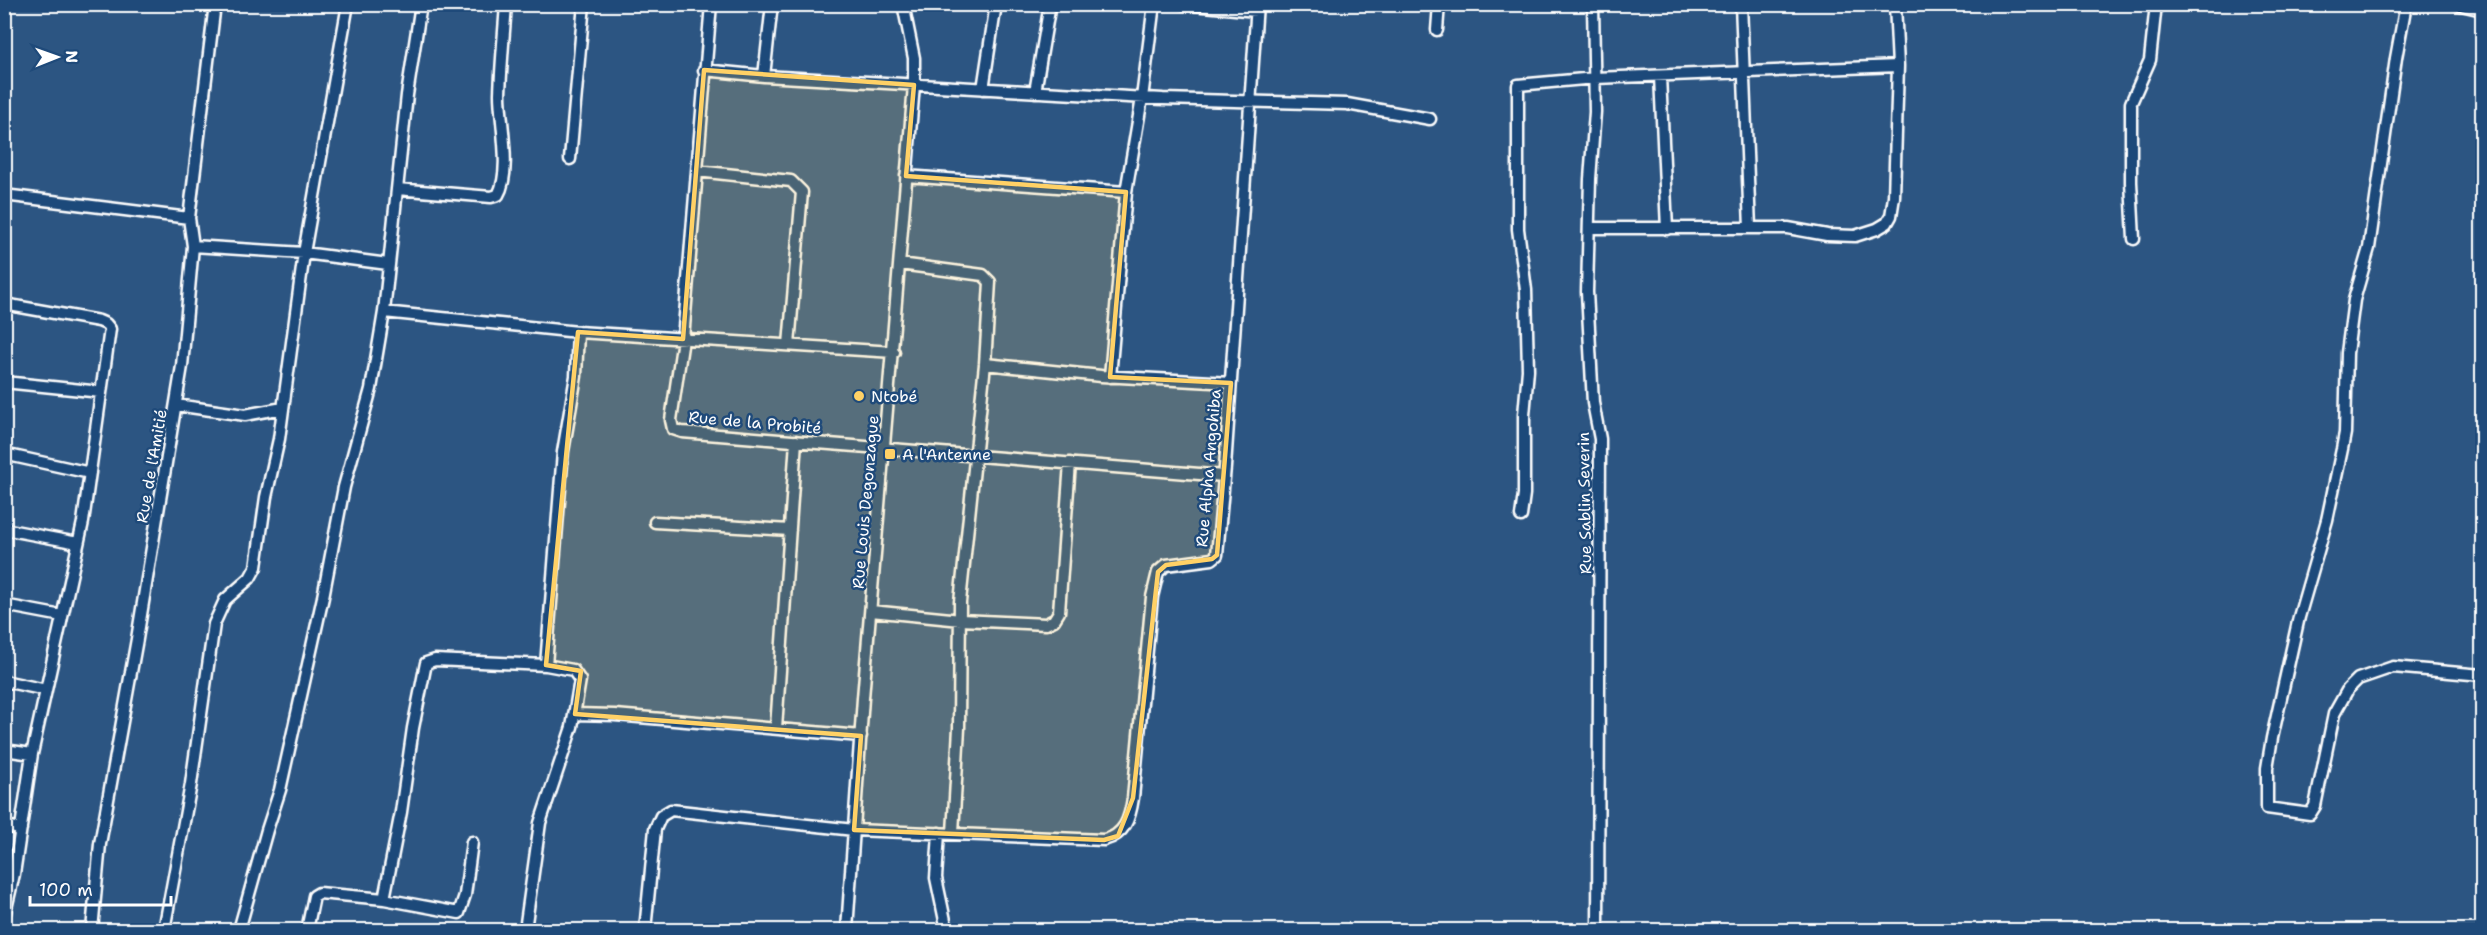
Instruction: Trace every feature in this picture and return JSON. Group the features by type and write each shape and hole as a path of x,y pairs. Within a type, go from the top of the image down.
{"street":[{"name":"Rue de l'Amitié","path":"92,930 100,844 182,366 193,246 189,218 215,4"},
{"path":"164,930 191,784 214,624 225,600 250,578 256,567 266,497 283,408 304,253 348,4"},
{"path":"239,930 280,790 344,487 371,389 384,312 407,95 421,4"},
{"path":"397,189 491,197 498,195 503,187 504,134 500,96 506,4"},
{"path":"570,159 584,4"},
{"name":"Rue de la Probité","path":"711,4 683,339 671,420 673,429 682,432 976,454 1224,476"},
{"path":"764,76 772,4"},
{"name":"Rue Louis Degonzague","path":"847,930 914,85 914,58 903,4"},
{"path":"983,89 996,4"},
{"path":"1035,92 1050,4"},
{"path":"1110,377 1126,192 1142,98 1154,4"},
{"path":"1183,4 1257,8"},
{"path":"1437,30 1439,4"},
{"name":"Rue Sablin Severin","path":"1593,4 1595,78 1587,292 1593,403 1600,439 1598,930"},
{"path":"1740,4 1750,228"},
{"path":"1588,228 1788,228 1827,235 1855,236 1887,223 1891,216 1894,197 1898,66 1895,4"},
{"path":"2134,239 2131,103 2150,60 2156,4"},
{"path":"2406,4 2368,248 2354,300 2347,353 2345,433 2327,520 2299,616 2272,738 2267,768 2267,808 2310,814 2315,806 2334,714 2348,688 2358,679 2393,667 2482,675"},
{"path":"2457,4 2482,10"},
{"name":"Rue Alpha Angohiba","path":"645,930 656,829 661,816 671,810 854,830 1104,840 1118,836 1125,826 1131,813 1133,798 1152,597 1158,572 1166,565 1212,560 1216,555 1231,383 1257,8"},
{"path":"1521,516 1524,494 1524,415 1528,370 1526,290 1518,229 1516,90 1521,83 1898,66"},
{"path":"704,70 764,76 1142,98 1249,103 1347,104 1430,119"},
{"path":"1660,76 1667,229"},
{"path":"697,171 791,181 802,192 789,345"},
{"path":"906,176 1126,192"},
{"path":"4,195 189,218"},
{"path":"193,246 304,253 388,264"},
{"path":"900,264 983,275 990,282 985,364 960,602 959,728 953,833"},
{"path":"4,304 99,321 110,329 78,543 56,655 32,754 14,874 4,917"},
{"path":"384,312 578,332 894,352"},
{"path":"546,665 558,543 563,452 576,376 578,332"},
{"path":"985,364 1110,377 1231,383"},
{"path":"4,382 100,392"},
{"path":"176,405 245,415 283,408"},
{"path":"776,728 796,441"},
{"path":"4,454 90,473"},
{"path":"871,610 961,620 1046,624 1054,620 1059,612 1070,463"},
{"path":"655,522 790,530"},
{"path":"4,529 78,543"},
{"path":"4,604 62,616"},
{"path":"384,899 426,663 435,660 546,665 573,670 578,674 580,680 575,714 540,823 525,930"},
{"path":"4,681 46,690"},
{"path":"575,714 615,715 861,736"},
{"path":"4,750 32,754"},
{"path":"4,826 21,829"},
{"path":"939,833 936,878 947,930"},
{"path":"307,930 311,904 316,893 384,899 459,913 465,895 472,842"}],"highlighted area":[{"path":"704,70 914,85 906,176 1126,192 1110,377 1231,383 1217,555 1212,559 1166,565 1158,572 1133,798 1118,836 1104,840 854,830 861,736 575,714 581,671 546,665 578,332 683,339"}],"place":[{"name":"Ntobé","path":"859,396"},
{"name":"A l'Antenne","path":"890,454"}]}
